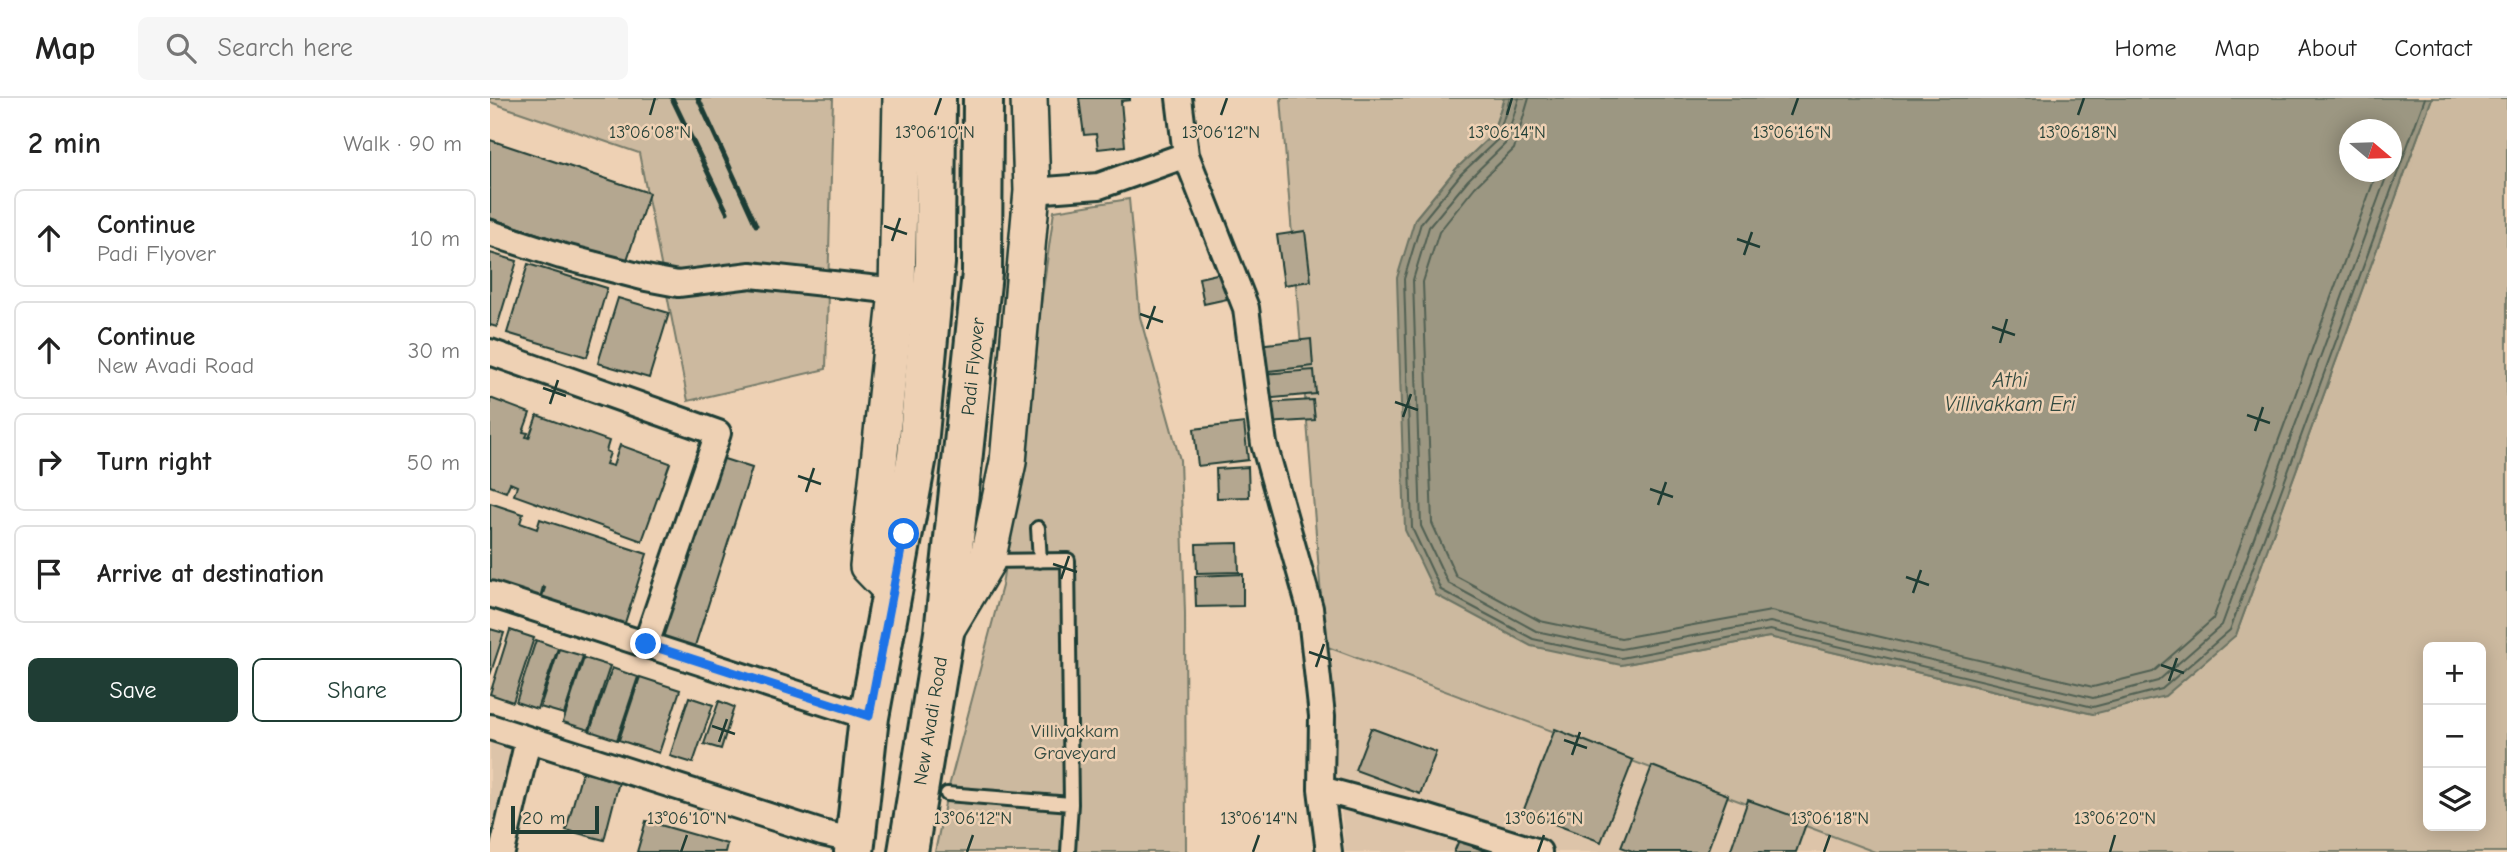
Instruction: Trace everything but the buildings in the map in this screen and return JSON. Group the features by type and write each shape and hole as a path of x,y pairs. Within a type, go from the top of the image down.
{"main road":[{"path":"855,846 869,716 917,456 935,263 936,98"},
{"name":"Padi Flyover","path":"944,633 982,273 983,98"},
{"name":"New Avadi Road","path":"908,852 944,633"}],"street":[{"path":"893,592 868,566 897,291 901,98"},
{"path":"944,633 987,561 1008,462 1032,191 1029,98"},
{"path":"1179,98 1186,155 1246,307 1264,444 1310,608 1322,716 1321,789 1329,852"},
{"path":"1032,191 1099,186 1186,155"},
{"path":"490,233 561,256 678,284 751,275 897,291"},
{"path":"490,352 718,433 646,644"},
{"path":"490,594 869,716"},
{"path":"490,727 822,833 855,846"},
{"path":"502,852 528,740"},
{"path":"1321,789 1422,816 1539,852"}],"lane":[{"path":"1038,528 1040,561"},
{"path":"987,561 1068,560 1071,804 1068,852"},
{"path":"947,794 1071,804"}],"shaded area":[{"path":"1325,646 1875,852 1345,852"},
{"path":"490,736 521,746 494,840 490,839"}],"green space":[{"path":"490,98 833,98 826,369 688,401 639,153 490,102"},
{"path":"1281,98 1504,98 1492,135 1456,169 1415,219 1621,665 1769,637 2093,714 2236,635 2432,98 2507,98 2507,852 1875,852 1325,646"},
{"name":"Villivakkam Graveyard","path":"1129,199 1140,317 1180,460 1185,613 1186,852 935,852 947,794 1002,586 1054,211"}],"water":[{"name":"Athi Villivakkam Eri","path":"1504,98 2432,98 2402,180 2402,119 2339,119 2339,182 2401,182 2236,635 2165,696 2093,714 1769,637 1621,665 1531,646 1436,595 1405,530 1397,278 1415,219 1456,169 1492,135"}],"railway":[{"path":"672,98 727,212"},
{"path":"698,98 756,225"}],"route":[{"path":"646,644 869,716 904,534"}]}
